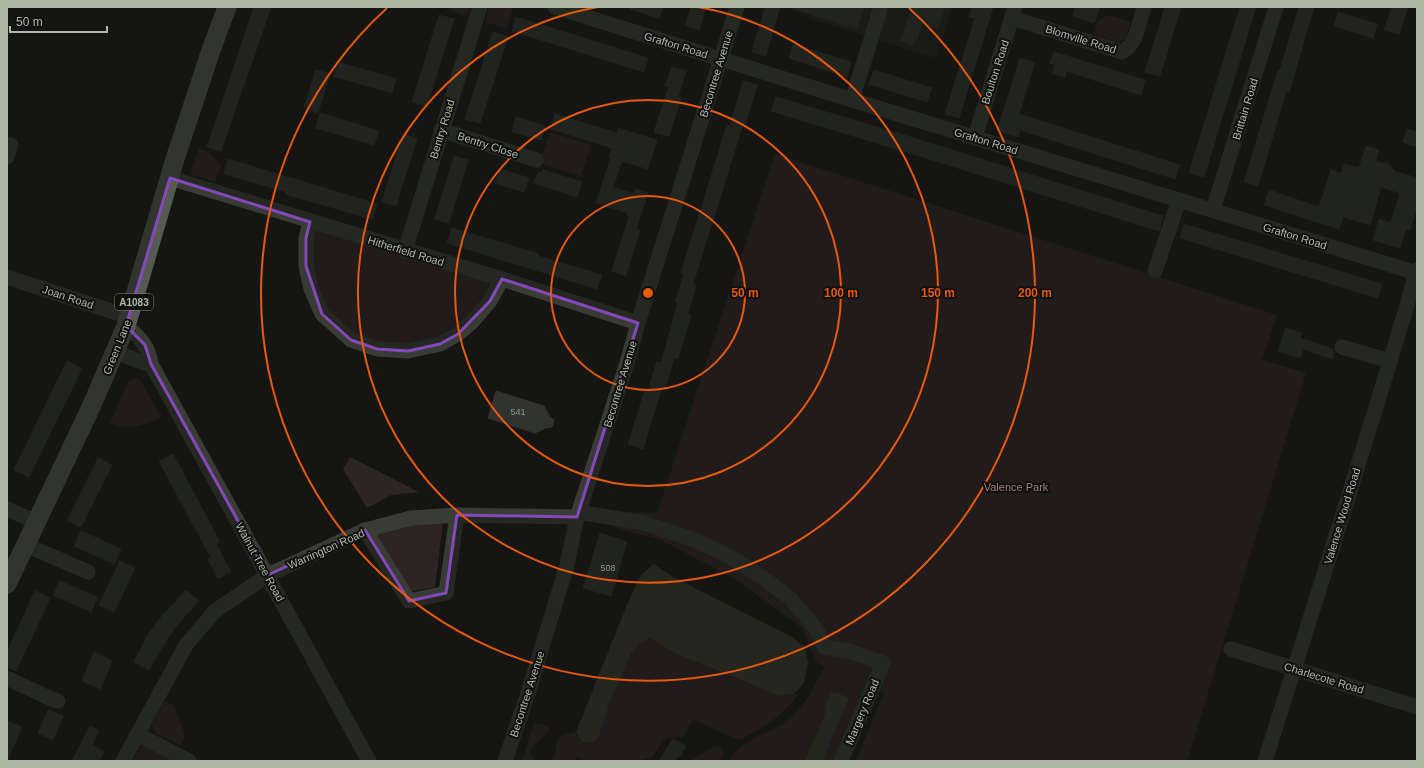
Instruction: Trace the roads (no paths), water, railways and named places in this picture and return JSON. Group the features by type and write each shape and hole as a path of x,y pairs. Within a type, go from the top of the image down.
{"main road":[{"name":"Green Lane","path":"7,584 37,522 128,321 170,178 210,53 228,7"}],"street":[{"name":"Bentry Road","path":"405,251 480,7"},
{"name":"Grafton Road","path":"555,7 852,100 1417,272"},
{"name":"Becontree Avenue","path":"505,761 528,693 567,565 578,514 627,363 638,323 737,7"},
{"name":"Blomville Road","path":"1014,13 1122,52 1129,49 1133,42 1144,7"},
{"name":"Brittain Road","path":"1213,210 1276,7"},
{"path":"852,100 880,10"},
{"name":"Boulton Road","path":"974,137 1014,13"},
{"name":"Bentry Close","path":"441,130 536,160"},
{"name":"Hitherfield Road","path":"170,178 638,323"},
{"path":"1155,271 1179,200"},
{"path":"310,222 306,238 306,266 311,289 322,314 351,340 377,349 408,351 440,344 458,334 473,321 490,301 502,280"},
{"name":"Valence Wood Road","path":"1266,761 1417,272"},
{"name":"Joan Road","path":"7,277 128,321"},
{"name":"Walnut Tree Road","path":"128,321 145,345 150,355 151,364 369,761"},
{"path":"1342,347 1390,361"},
{"path":"115,352 144,363 151,364"},
{"path":"7,509 37,522"},
{"path":"365,530 409,601 446,593 457,514"},
{"name":"Warrington Road","path":"123,761 186,645 215,611 268,575 365,530 411,518 457,514 578,514 644,524 692,539 725,554 759,575 790,598 817,630 824,647 852,652 883,663"},
{"path":"26,545 88,572"},
{"name":"Charlecote Road","path":"1231,649 1417,707"},
{"name":"Margery Road","path":"841,761 883,663"},
{"path":"7,678 58,701"},
{"path":"137,734 188,761"}],"park label":[{"name":"Valence Park","path":"1016,487"}]}
